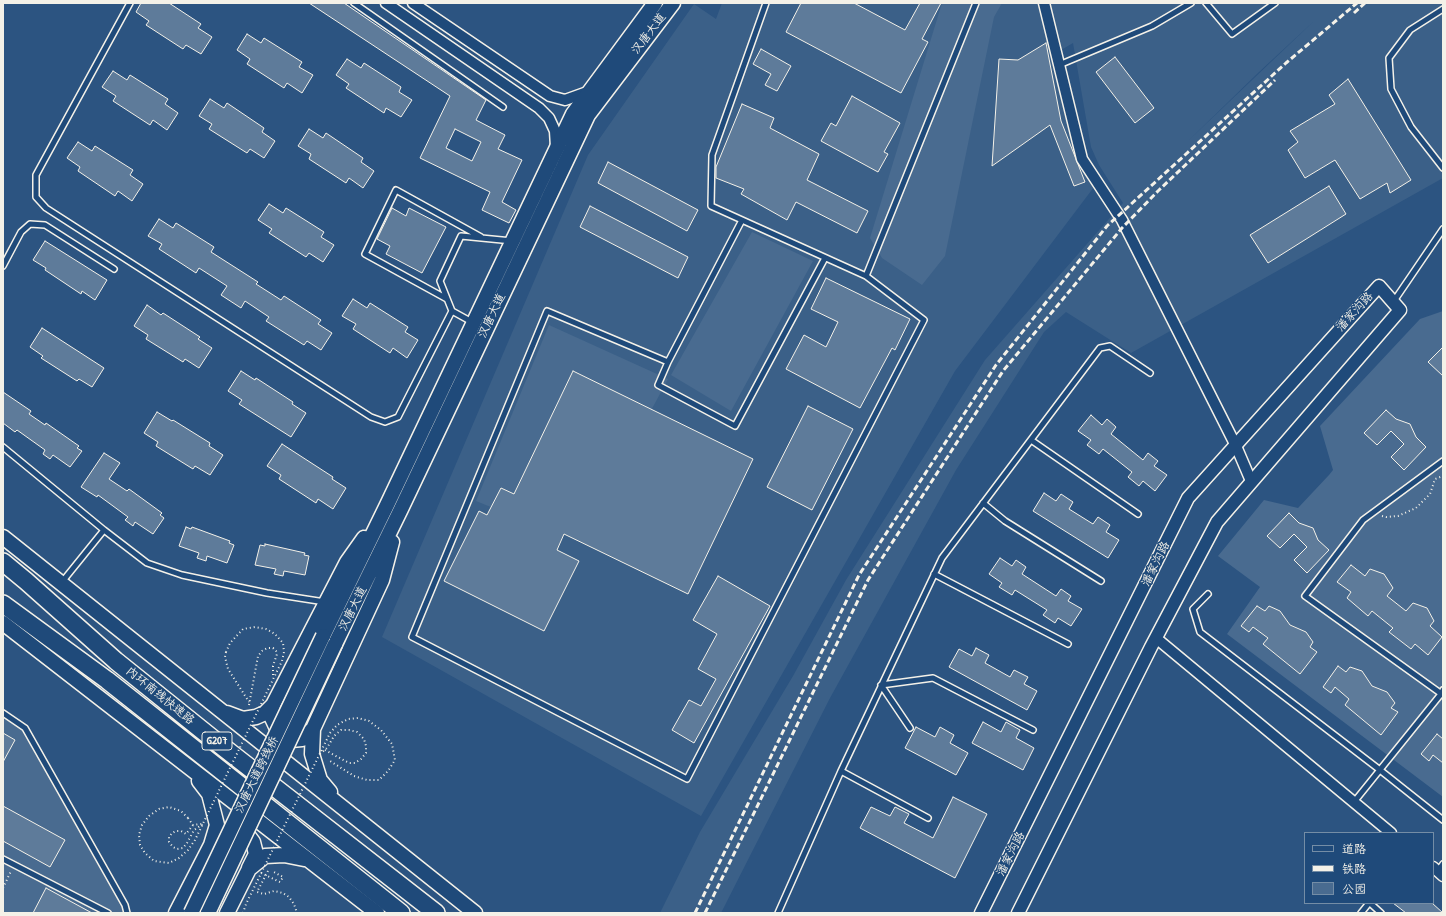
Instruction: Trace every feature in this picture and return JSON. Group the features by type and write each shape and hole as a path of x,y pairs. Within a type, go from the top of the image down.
{"highway":[{"name":"内环南线快速路","path":"3,562 26,580 116,661 436,913"},
{"name":"内环南线快速路","path":"3,604 107,680 401,913"}],"main road":[{"name":"汉唐大道","path":"323,636 573,114 655,3"},
{"name":"汉唐大道","path":"335,644 401,509 588,115 673,3"},
{"path":"222,712 243,718 256,717 265,713 273,705 347,562 387,505"},
{"path":"342,808 320,780 312,754 313,729 382,580 401,509"},
{"path":"3,537 475,913"},
{"path":"3,623 377,913"},
{"name":"汉唐大道跨线桥","path":"191,913 323,636"},
{"name":"汉唐大道跨线桥","path":"208,913 335,644"},
{"path":"273,705 272,718 279,733 291,740 302,739 313,729"},
{"path":"176,913 211,844 217,825 210,823 209,794 188,767"},
{"path":"211,844 221,834 235,829 244,830 253,842 256,854 255,871"},
{"path":"227,913 265,856 284,855 308,860"}],"street":[{"path":"386,3 539,108 549,118 555,131 557,149"},
{"path":"413,3 550,96 565,100 590,91"},
{"path":"1044,3 1082,159 1122,220 1236,446 1251,481"},
{"name":"潘家沟路","path":"981,913 1188,498 1379,286 1400,310 1217,522 1156,638 1018,913"},
{"path":"1156,638 1390,832"}],"lane":[{"path":"130,3 36,176 36,197 46,208 371,417 385,422 398,417 452,311"},
{"path":"354,3 502,107"},
{"path":"668,362 547,311 412,637 687,779 924,320 866,276 711,206 712,155 766,3"},
{"path":"866,276 976,3"},
{"path":"1059,65 1152,26 1191,3"},
{"path":"1206,3 1232,34 1275,3"},
{"path":"1443,9 1410,30 1389,58 1391,89 1411,127 1443,168"},
{"path":"447,299 365,254 396,190 484,238"},
{"path":"742,220 668,362 658,385 735,426 826,258"},
{"path":"3,266 21,232 30,224 44,225 114,269"},
{"path":"1393,302 1443,229"},
{"path":"474,323 452,311 440,281 461,236 513,242"},
{"path":"778,913 840,771 942,558 1100,348 1110,346 1150,372"},
{"path":"1031,440 1138,514"},
{"path":"3,447 104,530 147,563 182,575 267,593 326,602"},
{"path":"1354,802 1442,693 1305,596 1362,520 1443,461"},
{"path":"984,503 1005,520 1101,581"},
{"path":"61,583 104,530"},
{"path":"934,574 1068,644"},
{"path":"1208,594 1193,609 1200,632 1443,820"},
{"path":"881,685 933,678 1032,730"},
{"path":"881,685 910,728"},
{"path":"3,713 25,728 125,905 126,913"},
{"path":"840,771 928,818"},
{"path":"3,859 108,913"},
{"path":"1361,913 1369,904"},
{"path":"1371,904 1380,913"}],"path":[{"path":"1373,512 1386,517 1398,516 1416,508 1430,494 1435,479 1443,476"},
{"path":"193,825 181,811 169,808 159,809 149,816 142,825 139,835 140,845 145,853 154,860 169,862 179,858 210,823 282,661 284,643 266,628 255,627 243,629 230,643 226,652 225,657 228,669 250,703"},
{"path":"247,718 258,656 267,648 273,648 278,654 273,666 273,679"},
{"path":"243,913 255,871 330,733 337,725 348,719 358,718 369,721 381,730 392,744 395,760 388,771 379,780 367,780 354,776 330,761"},
{"path":"319,755 327,748 334,736 341,730 357,732 364,739 366,753 355,764 349,764 334,755"},
{"path":"210,823 194,830 183,848 177,849 169,842 169,837 176,831 186,834 193,825 210,823"},
{"path":"3,888 15,865"},
{"path":"270,866 256,892 264,894 274,891 283,893 289,897 294,904 297,913"},
{"path":"255,871 280,882 283,877 274,872"}],"shaded area":[{"path":"722,3 1443,3 1443,178 1131,353 1066,312 1044,332 956,470 830,698 721,913 660,913 700,832 793,676 846,580 985,360 1123,203 1099,165 1091,147 1073,43 1056,53 1082,159 1097,183 955,371 701,816 382,637 588,155 694,4 716,19","holes":["1314,21 1188,141 1259,72"]}],"green space":[{"path":"942,3 1002,3 994,17 945,256 922,285 882,258 870,238"},
{"path":"752,232 813,261 731,411 671,375"},
{"path":"1443,311 1443,797 1227,634 1260,587 1218,556 1264,500 1298,508 1329,475 1333,470 1320,426 1420,319"},
{"path":"549,325 668,379 648,416 518,518 476,501"},
{"path":"3,713 25,728 127,913 3,913"}],"building":[{"path":"141,3 169,3 201,24 198,28 212,37 201,54 186,45 183,49 146,25 149,21 136,12"},
{"path":"309,3 344,3 486,100 476,120 505,135 498,149 522,160 502,202 516,210 509,223 482,210 490,192 420,158 450,96","holes":["455,129 481,142 472,161 446,148"]},
{"path":"801,3 854,3 905,30 920,3 941,3 922,39 928,42 901,93 786,32"},
{"path":"247,34 261,43 264,38 302,62 299,67 313,75 302,93 287,83 284,88 247,64 250,59 237,50"},
{"path":"1046,43 1061,121 1085,182 1074,186 1050,125 992,166 999,59 1018,60"},
{"path":"761,49 791,66 777,91 765,85 771,74 753,64"},
{"path":"1115,57 1154,108 1135,123 1096,72"},
{"path":"347,59 361,68 364,63 401,87 399,92 412,100 401,117 386,108 384,113 346,88 349,84 336,75"},
{"path":"113,71 127,80 130,75 168,99 165,104 178,113 167,130 153,120 150,125 113,101 116,96 102,87"},
{"path":"1348,79 1411,180 1390,193 1387,183 1360,199 1335,160 1305,178 1288,150 1298,142 1290,131 1335,104 1329,95"},
{"path":"852,96 900,123 884,152 888,154 878,172 821,141 831,123 836,126"},
{"path":"210,99 224,108 227,103 264,128 262,132 275,141 264,158 250,149 247,153 209,129 212,124 199,116"},
{"path":"742,104 774,118 770,128 819,154 807,180 868,211 857,233 796,202 787,220 741,194 744,189 716,178 716,167"},
{"path":"309,129 323,138 326,133 363,158 361,162 374,171 363,188 349,178 346,183 309,159 311,154 298,146"},
{"path":"78,142 92,151 95,146 133,170 130,175 143,184 132,201 118,191 115,196 78,171 80,167 67,158"},
{"path":"608,162 698,210 687,231 598,183"},
{"path":"1329,186 1346,214 1268,263 1250,235"},
{"path":"269,204 283,213 286,208 324,232 321,237 334,245 323,262 309,253 306,257 269,233 272,229 258,220"},
{"path":"590,206 688,257 678,278 580,227"},
{"path":"392,208 406,216 409,208 446,227 422,273 386,254 390,246 377,239"},
{"path":"159,219 173,228 176,223 214,247 211,252 258,282 256,284 281,300 284,296 321,320 318,324 332,333 321,350 307,341 304,345 266,321 269,317 245,301 241,308 221,295 227,286 199,268 196,273 159,249 162,244 148,236"},
{"path":"45,241 107,280 95,300 82,291 81,294 45,270 46,268 33,260"},
{"path":"826,278 910,319 895,350 892,348 860,408 786,369 804,335 826,347 838,322 811,309"},
{"path":"353,299 367,308 370,303 408,327 405,332 418,340 407,358 393,348 390,353 353,329 356,324 342,316"},
{"path":"147,305 161,315 163,313 200,337 198,339 212,348 199,368 185,359 183,362 146,339 148,335 134,326"},
{"path":"42,328 104,368 92,387 79,379 77,381 41,358 43,356 30,347"},
{"path":"1443,347 1443,376 1428,362"},
{"path":"241,371 255,380 256,378 293,402 292,404 306,413 291,437 239,404 242,400 228,391"},
{"path":"573,371 753,459 688,594 564,534 557,550 579,561 544,631 444,581 479,511 487,515 501,488 514,494"},
{"path":"3,392 31,411 29,414 45,425 46,423 79,446 77,448 82,451 70,467 53,455 50,459 43,454 45,450 17,430 15,432 3,423"},
{"path":"808,406 853,429 812,510 767,487"},
{"path":"1386,410 1396,419 1410,424 1416,437 1426,447 1404,470 1391,457 1404,444 1391,431 1377,445 1364,433"},
{"path":"157,412 210,443 209,446 223,455 210,475 195,466 193,469 156,446 158,442 144,433"},
{"path":"1091,415 1102,425 1107,419 1116,427 1111,434 1143,460 1148,453 1158,461 1154,466 1167,475 1155,491 1143,481 1139,486 1128,477 1132,472 1103,449 1099,454 1087,445 1091,440 1078,431"},
{"path":"282,444 333,477 332,479 346,488 333,509 318,499 316,503 279,479 281,475 267,466"},
{"path":"104,453 120,463 109,479 127,491 129,489 162,513 160,515 164,518 153,534 135,522 133,526 125,520 128,517 98,495 97,497 81,487"},
{"path":"1044,493 1056,501 1061,494 1073,502 1069,509 1093,524 1098,517 1110,525 1106,532 1119,540 1108,558 1033,511"},
{"path":"1289,513 1299,523 1313,528 1318,540 1329,550 1307,573 1294,560 1307,547 1294,534 1280,548 1267,536"},
{"path":"186,527 191,529 192,527 230,541 229,543 234,545 227,563 207,556 206,561 197,558 199,553 179,546"},
{"path":"265,544 305,553 304,555 309,556 305,575 284,571 283,576 274,574 276,569 255,565 260,545 265,546"},
{"path":"1000,558 1012,566 1016,560 1026,567 1022,574 1056,596 1061,589 1071,596 1068,601 1082,609 1071,626 1058,618 1055,623 1043,615 1047,610 1015,590 1012,595 999,587 1002,583 989,574"},
{"path":"1351,565 1365,576 1370,569 1384,574 1393,588 1387,596 1406,611 1413,603 1427,608 1434,621 1430,626 1442,637 1428,655 1415,644 1411,649 1389,632 1393,628 1372,611 1368,616 1347,598 1351,592 1337,582"},
{"path":"718,576 770,606 694,743 672,730 689,700 701,706 716,679 698,669 717,634 693,620"},
{"path":"1257,606 1265,611 1269,606 1280,611 1290,625 1306,632 1313,642 1310,647 1317,652 1300,674 1263,644 1268,638 1253,627 1249,632 1241,626"},
{"path":"976,648 989,655 985,663 1010,677 1014,670 1028,677 1024,684 1037,691 1027,710 949,667 959,649 972,656"},
{"path":"1338,666 1346,672 1350,667 1362,671 1372,686 1387,692 1395,703 1391,708 1398,712 1381,735 1345,705 1349,699 1335,687 1331,693 1323,687"},
{"path":"983,722 1001,732 1006,722 1020,730 1016,738 1034,748 1023,770 972,743"},
{"path":"916,727 935,737 940,727 954,735 950,743 968,753 956,775 905,748"},
{"path":"3,733 15,740 3,762"},
{"path":"1437,734 1443,739 1443,763 1433,755 1429,761 1421,754"},
{"path":"953,797 987,814 955,878 860,828 871,807 890,816 895,807 909,814 904,823 933,838"},
{"path":"3,806 65,840 50,867 3,841"},
{"path":"46,888 92,913 33,913"},
{"path":"1394,904 1433,904 1443,913 1406,913"}],"railway":[{"path":"695,913 859,575 996,365 1107,226 1286,63 1357,3"},
{"path":"1354,13 1365,3"},
{"path":"705,913 868,580 1003,371 1122,228 1158,191 1275,80"}]}
